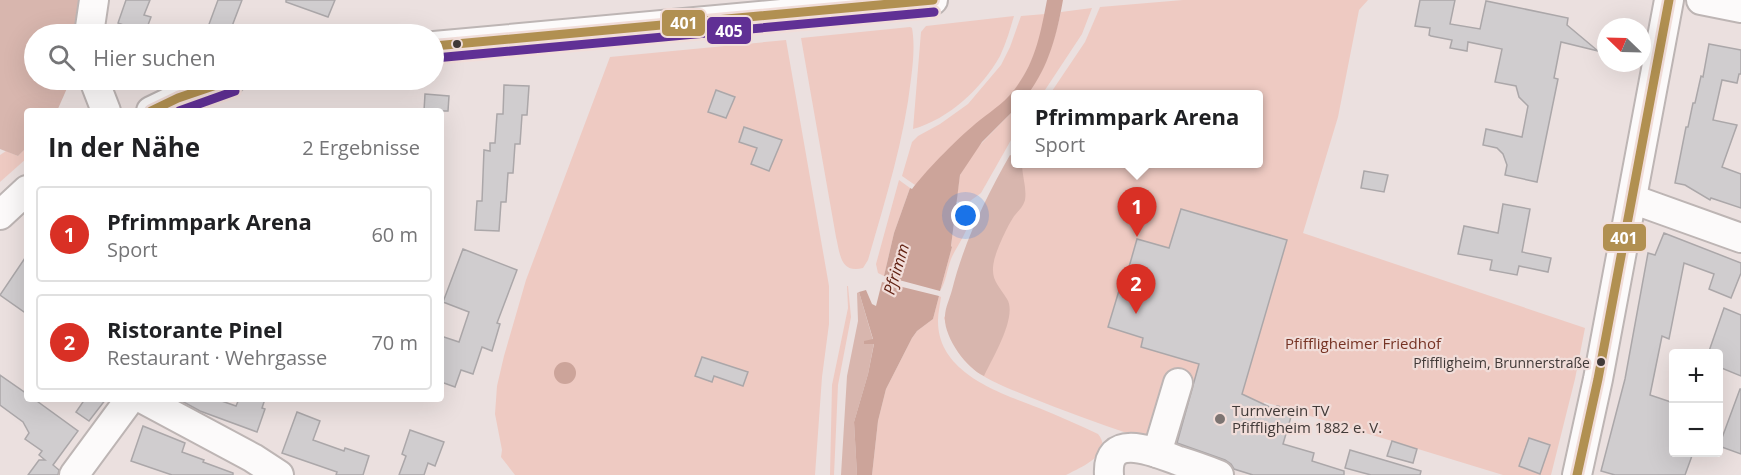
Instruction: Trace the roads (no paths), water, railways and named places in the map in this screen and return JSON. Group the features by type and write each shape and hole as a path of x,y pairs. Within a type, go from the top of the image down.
{"street":[{"path":"90,24 94,0"},
{"path":"1577,475 1598,379 1669,0"},
{"path":"1701,0 1741,8"},
{"path":"444,45 920,1"},
{"path":"98,90 105,108"},
{"path":"157,108 202,90"},
{"path":"0,215 24,193"},
{"path":"1632,199 1741,238"},
{"path":"1157,453 1178,383"},
{"path":"74,475 128,402"},
{"path":"148,402 253,458 279,475"},
{"path":"1113,463 1125,448 1136,447 1219,475"}],"water":[{"path":"1047,0 1063,0 1047,61 1035,83 1031,90 1014,90 1029,66 1040,34"},
{"name":"Pfrimm","path":"1011,93 1011,113 982,142 960,175 952,247 940,291 884,276 894,233 910,188 912,189 972,127"},
{"path":"882,282 939,296 933,319 917,331 912,338 886,389 878,421 872,475 857,475 854,422 874,344 864,344 864,341 873,339 859,292 866,290 872,304 876,306"},
{"path":"561,362 569,362 576,369 576,377 569,384 561,384 554,377 554,369"}],"place":[{"name":"Pfrimmpark Arena","path":"1137,237"},
{"name":"Ristorante Pinel","path":"1136,314"},
{"name":"Pfiffligheim, Brunnerstraße","path":"1601,362"},
{"name":"Turnverein TV Pfiffligheim 1882 e. V.","path":"1220,419"}],"park label":[{"name":"Pfiffligheimer Friedhof","path":"1363,343"}]}
